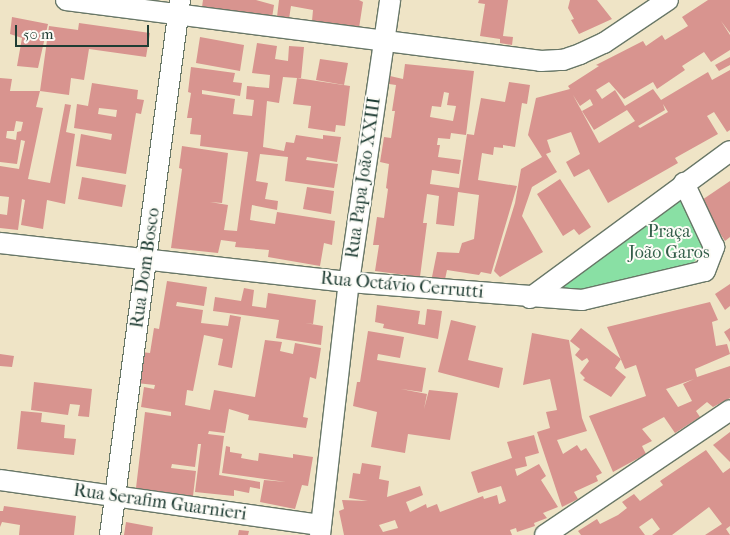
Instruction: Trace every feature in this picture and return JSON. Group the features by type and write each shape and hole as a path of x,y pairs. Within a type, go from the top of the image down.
{"street":[{"path":"66,0 178,8 384,42 541,61 563,60 604,43 668,0"},
{"name":"Rua Papa João XXIII","path":"321,530 349,282 390,0"},
{"name":"Rua Dom Bosco","path":"110,535 113,496 148,258 178,8"},
{"path":"530,298 730,151"},
{"name":"Rua Octávio Cerrutti","path":"0,243 148,258 349,282 530,298 582,300 605,297 705,271 711,260 712,241 684,183"},
{"path":"546,535 730,410"},
{"name":"Rua Serafim Guarnieri","path":"0,480 113,496 321,530"}],"green space":[{"name":"Praça João Garos","path":"680,199 705,249 689,268 592,290 555,291"}],"building":[{"path":"203,0 256,0 274,5 272,18 202,7"},
{"path":"279,0 359,0 363,2 359,28 312,21 313,10 291,6 289,19 277,17"},
{"path":"479,0 508,0 503,36 513,37 512,45 500,43 500,39 480,36 485,4 478,3"},
{"path":"570,0 597,0 612,19 579,34 571,20 574,19 568,8"},
{"path":"708,0 730,0 730,33 721,21 730,35 730,50 711,62 704,52 682,66 685,70 657,89 653,82 624,99 609,82 596,90 602,99 615,90 625,106 653,89 661,100 708,72 712,80 730,70 730,130 727,132 714,112 707,116 718,134 675,158 678,163 608,203 589,169 574,177 566,162 580,154 571,132 547,140 551,152 546,154 557,172 532,187 522,216 543,252 500,277 494,271 515,203 521,169 542,157 528,135 536,98 570,89 568,86 599,66 596,65 643,41 646,46 662,35 665,40 688,26 682,17","holes":["573,95 580,106 590,99 593,105 582,111 594,130 627,110 635,121 599,143","663,104 668,112 640,128 638,126 665,110"]},
{"path":"12,17 48,24 38,68 17,66 22,38 10,34"},
{"path":"79,23 150,33 146,57 89,49 84,80 71,78 69,95 40,91 49,26 78,30"},
{"path":"200,37 244,45 240,71 196,63"},
{"path":"257,43 277,46 275,59 288,61 289,46 304,47 301,78 283,77 279,103 267,101 263,147 284,151 286,142 294,143 296,135 323,139 323,135 341,137 337,162 307,157 306,160 338,164 334,188 285,181 288,157 260,154 256,181 268,183 265,199 278,201 277,210 252,205 250,220 275,224 277,212 335,221 332,245 324,243 320,266 268,257 269,250 235,247 236,242 221,240 218,253 171,248 182,169 179,168 182,146 228,153 222,203 210,202 228,205 224,230 237,231 248,152 200,146 201,135 190,134 192,118 187,118 191,93 188,92 191,67 235,73 233,82 242,83 240,96 202,90 202,94 235,99 233,114 252,116 254,100 246,99 247,86 269,88 270,75 252,73"},
{"path":"730,57 730,65 719,71 715,65"},
{"path":"320,59 348,63 344,85 316,80"},
{"path":"405,64 474,71 466,135 451,133 450,139 438,138 437,145 440,145 438,157 461,160 459,174 432,170 430,184 459,188 467,134 474,135 481,98 505,102 509,82 530,85 527,104 522,103 515,147 503,145 503,148 494,147 493,155 482,153 478,180 517,186 491,274 481,272 479,275 447,270 444,284 431,282 437,252 459,253 462,243 474,239 479,195 458,192 454,226 436,224 439,196 427,194 423,223 427,223 420,277 375,271 379,245 373,245 377,217 384,218 388,189 386,188 389,164 380,162 384,137 391,138 395,111 392,111 396,85 389,84 390,76 403,79","holes":["444,92 449,93 447,105 456,106 453,121 430,117 432,106 441,107"]},
{"path":"0,78 12,79 10,91 40,91 36,107 43,108 28,179 50,183 65,104 71,105 66,132 75,134 65,204 47,200 43,229 21,225 25,200 22,199 18,230 0,228 0,214 7,215 9,197 0,196 0,166 19,169 25,141 21,140 17,164 0,162","holes":["16,121 23,122 21,131 17,132 16,140 6,138 7,131 14,131"]},
{"path":"297,78 350,86 345,126 336,125 335,132 308,128 311,106 293,104"},
{"path":"92,83 138,90 137,99 144,100 141,114 136,113 126,174 76,166 81,134 111,140 112,134 74,128 77,104 88,106","holes":["99,108 117,110 116,117 98,114"]},
{"path":"82,177 126,185 122,207 78,199"},
{"path":"560,179 591,227 579,235 574,229 563,236 537,194"},
{"path":"730,181 730,237 725,241 699,202"},
{"path":"307,187 334,191 331,214 303,209"},
{"path":"167,281 207,287 204,306 177,302 176,306 203,310 201,323 228,326 230,315 241,317 232,368 218,365 223,339 204,335 193,391 187,390 185,405 210,410 214,390 255,397 265,340 282,342 280,351 293,354 295,343 321,348 316,379 310,377 303,417 308,418 306,428 248,420 249,415 229,409 225,433 209,431 208,434 224,436 219,475 260,482 260,489 250,487 249,493 234,490 234,496 195,492 201,444 198,444 195,467 172,464 171,468 196,471 193,496 136,488 145,412 171,416 171,412 141,407 144,387 154,389 155,385 136,383 141,352 150,353 154,328 159,329"},
{"path":"730,284 730,306 725,310 715,294"},
{"path":"244,288 254,290 252,306 266,308 268,293 316,300 313,324 305,323 323,326 321,345 276,338 279,320 213,311 215,297 241,301"},
{"path":"710,302 718,320 712,322 716,346 727,344 730,354 695,369 697,377 730,366 730,398 713,407 707,402 696,411 700,417 675,433 664,417 642,429 652,441 642,446 646,454 613,472 589,416 646,396 636,365 625,369 607,327","holes":["694,379 683,384 692,401 678,407 666,389"]},
{"path":"377,305 420,311 418,324 425,325 427,309 442,311 438,339 383,328 384,324 375,322"},
{"path":"451,320 476,326 468,360 503,368 499,388 438,372"},
{"path":"581,328 621,359 615,368 626,377 611,397 583,380 585,378 580,373 589,361 587,358 582,361 575,355 580,349 570,341"},
{"path":"730,328 730,342 724,332"},
{"path":"368,331 404,337 400,358 378,354 377,360 426,368 422,392 401,389 427,394 424,409 429,390 458,393 450,440 408,434 405,453 371,447 377,412 353,406 357,382 360,382"},
{"path":"532,333 569,340 582,418 587,431 557,440 563,454 577,445 581,451 586,448 602,473 596,476 598,481 574,492 578,499 562,507 537,432 550,428 546,412 557,410 550,379 523,385"},
{"path":"0,354 14,356 12,367 0,366"},
{"path":"34,382 92,389 89,417 78,416 80,405 70,404 68,415 31,410"},
{"path":"21,411 42,413 41,422 65,425 64,438 76,439 74,455 17,449"},
{"path":"730,432 730,462 713,445"},
{"path":"534,435 539,453 525,457 527,466 515,469 517,476 539,464 546,476 541,480 558,507 543,513 547,518 534,523 535,526 517,532 516,528 510,530 512,535 344,535 339,511 344,509 342,500 368,501 349,498 353,473 360,474 362,463 381,466 379,479 389,481 387,497 420,486 423,495 406,502 410,512 426,504 427,508 437,504 440,512 483,496 484,499 497,495 499,504 506,501 501,486 478,493 471,472 512,458 507,442","holes":["395,520 398,528 383,532 379,525"]},
{"path":"226,446 230,447 230,452 242,454 241,458 258,461 259,453 293,458 293,454 313,457 308,486 302,485 295,509 260,502 264,480 286,482 222,473"},
{"path":"706,450 723,473 730,468 730,526 726,529 730,535 705,535 722,524 709,507 672,535 652,535 660,529 652,518 639,527 645,535 581,535 578,531 597,519 600,524 618,515 627,508 622,502 634,494 640,501 663,485 660,481"},
{"path":"4,506 76,516 74,535 19,535 20,525 2,522 0,527 0,511 3,511"},
{"path":"126,522 153,527 152,535 124,535"},
{"path":"239,530 249,531 248,535 238,535"}]}
